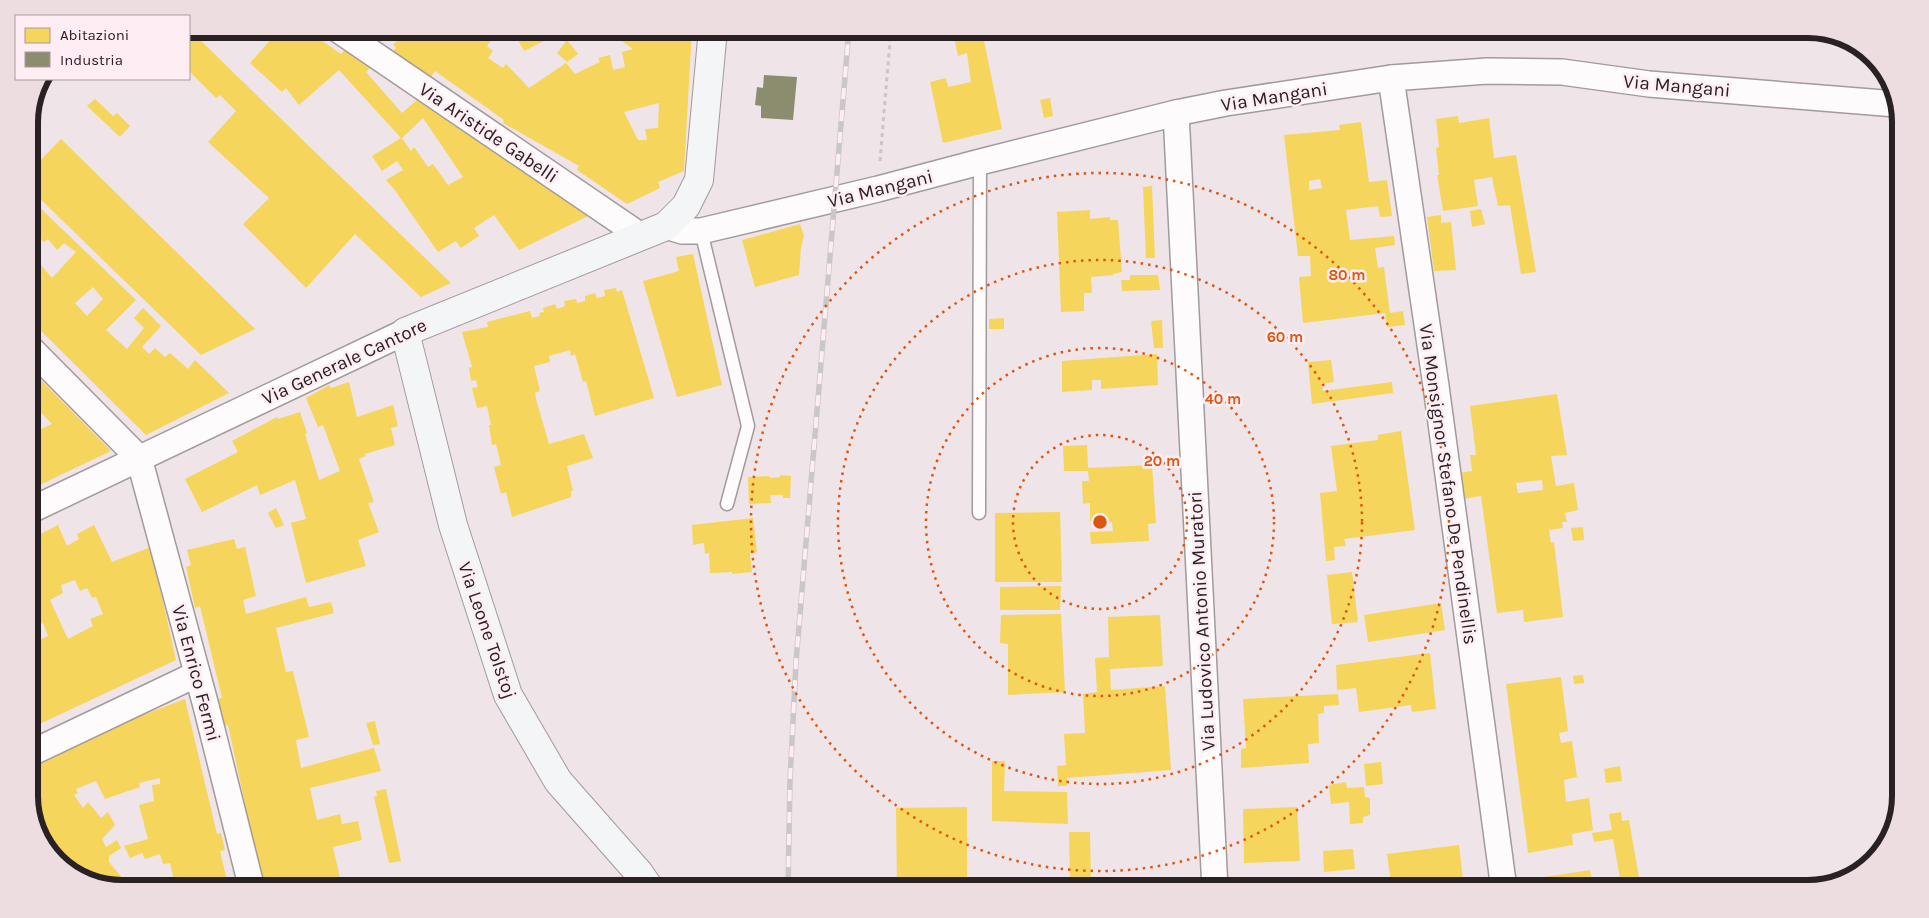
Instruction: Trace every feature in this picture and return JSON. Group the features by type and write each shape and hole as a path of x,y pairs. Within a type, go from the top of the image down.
{"street":[{"name":"Via Aristide Gabelli","path":"350,38 641,236"},
{"path":"666,226 686,206 699,180 712,38"},
{"name":"Via Mangani","path":"666,226 682,231 701,231 878,189 1176,114 1226,103 1391,78 1486,71 1562,72 1648,84 1890,103"},
{"name":"Via Monsignor Stefano De Pendinellis","path":"1391,78 1436,386 1503,881"},
{"name":"Via Ludovico Antonio Muratori","path":"1176,114 1215,881"},
{"name":"Via Generale Cantore","path":"38,507 405,332 666,226"},
{"name":"Via Leone Tolstoj","path":"405,332 453,525 508,695 558,781 644,881"},
{"path":"38,356 139,458"},
{"name":"Via Enrico Fermi","path":"139,458 250,881"},
{"path":"38,750 197,674"}],"lane":[{"path":"979,513 980,162"},
{"path":"701,231 748,426 726,504"}],"path":[{"path":"878,189 890,38"}],"building: Abitazioni":[{"path":"190,38 198,38 451,283 421,297 355,234 306,288 243,224 269,198 208,142 236,111 220,95 216,98 190,72"},
{"path":"272,38 318,38 341,54 348,46 374,64 366,72 402,113 419,98 594,213 519,250 494,215 474,228 479,236 461,248 456,241 438,252 386,180 403,170 397,161 382,171 372,156 401,138 339,70 299,105 286,88 282,92 250,63","holes":["423,118 463,177 448,185 433,164 428,167 414,147 411,151 402,138"]},
{"path":"400,38 493,38 487,46 493,51 488,58 503,68 506,64 529,88 566,63 575,74 600,62 598,58 610,55 613,70 625,67 622,52 633,49 618,38 691,38 684,171 658,182 660,188 627,204 577,170 579,166 503,123 504,120 435,71 431,77 392,54 396,47 393,45","holes":["659,103 658,128 645,129 647,140 638,140 624,112"]},
{"path":"517,38 542,38 544,41 524,51"},
{"path":"954,38 983,38 1002,129 943,143 930,82 946,78 948,87 971,82 967,53 958,56"},
{"path":"567,40 578,54 567,62 557,53"},
{"path":"1050,98 1053,116 1044,118 1040,100"},
{"path":"95,99 113,116 117,113 130,126 120,137 87,106"},
{"path":"1458,116 1459,123 1489,118 1494,158 1516,155 1536,272 1521,274 1510,205 1498,206 1492,177 1474,180 1478,206 1443,211 1437,175 1439,175 1436,148 1439,147 1436,119"},
{"path":"1361,122 1369,182 1387,180 1392,216 1380,217 1378,206 1346,210 1350,240 1394,236 1395,245 1375,248 1378,268 1384,267 1390,313 1403,311 1405,325 1387,327 1385,313 1303,323 1299,277 1311,276 1310,256 1298,256 1284,135 1340,130 1339,125","holes":["1320,179 1322,188 1309,190 1309,181"]},
{"path":"61,139 255,329 201,355 38,197 38,163"},
{"path":"1152,186 1155,258 1146,258 1143,187"},
{"path":"38,206 136,300 106,330 127,349 144,328 134,318 143,308 161,326 142,347 149,354 155,348 165,357 170,353 188,369 195,360 229,393 146,435 38,328 38,266 40,264 52,278 76,252 64,243 57,250 48,239 44,242 38,237","holes":["93,287 103,299 87,316 75,303"]},
{"path":"1481,209 1485,224 1472,227 1470,211"},
{"path":"1090,210 1090,219 1110,217 1110,220 1118,220 1122,272 1113,275 1091,277 1092,293 1084,293 1084,311 1061,312 1057,212"},
{"path":"1441,215 1441,223 1451,222 1456,270 1434,271 1427,217"},
{"path":"800,224 804,236 801,247 799,275 755,287 742,240"},
{"path":"693,254 722,385 677,397 643,281 679,271 676,257"},
{"path":"1130,275 1158,275 1160,290 1122,291 1121,280 1130,280"},
{"path":"616,288 617,292 622,290 654,398 595,416 586,381 583,382 575,354 571,356 570,350 549,356 550,362 534,366 540,391 535,393 536,399 549,444 584,434 593,458 567,466 573,491 571,491 571,497 512,517 506,492 501,494 494,467 501,465 496,444 492,445 489,425 491,425 487,406 477,408 472,388 478,387 476,380 471,381 469,368 472,367 462,332 488,327 487,322 530,311 532,318 540,316 539,313 544,312 543,308 555,304 557,309 565,306 564,301 576,299 577,303 585,301 585,296 595,293 597,298 605,296 604,290"},
{"path":"1004,318 1004,329 989,329 989,319"},
{"path":"1162,320 1163,348 1154,348 1151,321"},
{"path":"1157,354 1158,385 1101,389 1101,380 1092,380 1092,390 1062,392 1062,361"},
{"path":"1331,360 1334,382 1322,384 1323,391 1392,382 1393,393 1312,404 1308,362"},
{"path":"38,377 111,451 38,486 38,430 52,424 38,409"},
{"path":"349,382 357,417 393,405 398,426 391,428 395,445 365,454 366,456 359,459 374,502 368,503 379,532 358,540 366,566 306,583 291,523 306,519 295,480 260,495 257,485 202,512 185,479 238,452 232,441 277,417 278,419 300,412 319,480 340,471 323,425 318,427 306,398 329,385 331,388"},
{"path":"1557,394 1567,455 1551,456 1556,486 1574,483 1578,510 1565,513 1567,522 1562,522 1563,528 1549,530 1551,543 1554,542 1563,617 1524,622 1523,610 1497,613 1481,496 1462,499 1459,473 1472,471 1470,455 1476,455 1470,406","holes":["1542,480 1543,490 1518,493 1516,483"]},
{"path":"1401,431 1415,530 1344,539 1346,546 1334,547 1335,560 1326,561 1320,493 1337,491 1331,446 1378,440 1378,435"},
{"path":"1087,445 1088,468 1152,465 1156,523 1148,524 1149,541 1091,544 1090,532 1113,531 1112,522 1090,522 1090,503 1083,504 1082,481 1089,481 1088,471 1064,471 1063,446"},
{"path":"780,475 791,476 790,498 783,498 783,495 770,495 771,503 749,504 748,477 769,476 770,478 780,477"},
{"path":"276,508 284,525 276,528 268,513"},
{"path":"1060,512 1062,582 995,582 995,513"},
{"path":"753,518 757,552 750,554 752,572 732,574 732,572 710,573 709,553 705,554 704,543 693,545 692,525"},
{"path":"58,525 67,546 79,539 77,534 94,525 112,562 151,547 176,660 38,725 38,640 48,636 43,623 38,625 38,535","holes":["75,580 80,591 87,588 92,598 96,597 103,614 90,619 93,626 68,639 50,600 63,593 61,585"]},
{"path":"1583,527 1584,540 1573,541 1571,528"},
{"path":"234,539 237,549 245,547 256,596 243,600 246,614 306,597 309,607 331,602 334,613 276,628 286,672 293,671 309,737 296,740 301,768 374,748 381,771 310,788 317,820 340,814 342,824 358,821 362,840 333,847 340,878 327,881 263,881 260,865 254,866 253,841 228,725 221,727 215,699 222,698 200,606 195,608 186,567 191,565 187,550"},
{"path":"1352,572 1358,622 1332,624 1327,575"},
{"path":"1061,586 1060,610 1000,610 1000,587"},
{"path":"1441,603 1445,630 1368,642 1364,615"},
{"path":"1061,614 1065,692 1008,695 1008,644 1000,643 1001,615"},
{"path":"1160,615 1163,666 1110,669 1111,690 1165,686 1171,770 1067,778 1067,786 1058,786 1057,766 1066,765 1064,734 1085,733 1083,694 1097,692 1095,658 1109,657 1108,617"},
{"path":"1430,653 1436,709 1412,712 1411,705 1359,712 1356,688 1337,690 1336,665"},
{"path":"1583,675 1584,683 1574,684 1573,676"},
{"path":"1561,677 1568,731 1559,733 1561,743 1572,741 1577,777 1564,780 1566,802 1589,798 1593,830 1572,834 1573,845 1528,853 1506,684"},
{"path":"1338,694 1339,705 1324,706 1324,713 1318,714 1319,743 1308,744 1309,763 1241,768 1241,749 1246,748 1243,699"},
{"path":"185,699 217,834 221,833 225,850 220,851 227,881 174,881 170,863 163,864 160,854 145,859 142,853 130,858 124,846 148,839 139,805 154,801 152,785 160,784 160,778 139,783 140,787 105,799 96,781 76,789 78,793 74,795 83,808 88,802 101,818 108,812 115,825 102,839 106,847 117,840 121,848 109,856 109,862 123,879 127,877 130,880 134,877 137,881 105,879 80,869 58,852 46,833 39,813 38,765 101,735 99,731 141,710 143,715"},
{"path":"375,721 380,744 373,745 366,723"},
{"path":"992,761 1005,761 1004,791 1067,792 1068,824 992,821"},
{"path":"1381,762 1383,784 1366,786 1364,764"},
{"path":"1620,766 1622,781 1606,783 1604,769"},
{"path":"1346,782 1347,788 1364,787 1365,797 1370,798 1370,815 1363,817 1363,823 1350,824 1349,802 1331,804 1329,785"},
{"path":"386,789 401,861 389,863 374,797 377,796 376,791"},
{"path":"967,807 967,881 897,881 896,808"},
{"path":"1297,807 1300,861 1244,863 1243,809"},
{"path":"1621,812 1622,821 1629,820 1640,881 1621,881 1613,839 1594,842 1592,833 1612,830 1609,814"},
{"path":"1069,832 1090,832 1091,881 1070,881"},
{"path":"1459,845 1463,881 1391,881 1387,854"},
{"path":"1353,849 1355,869 1324,872 1323,851"},
{"path":"1590,870 1592,881 1532,881 1532,879"}],"building: Industria":[{"path":"764,75 797,77 793,120 761,118 761,106 755,105 757,87 763,88"}],"railway":[{"path":"788,881 790,781 796,662 848,38"}]}
